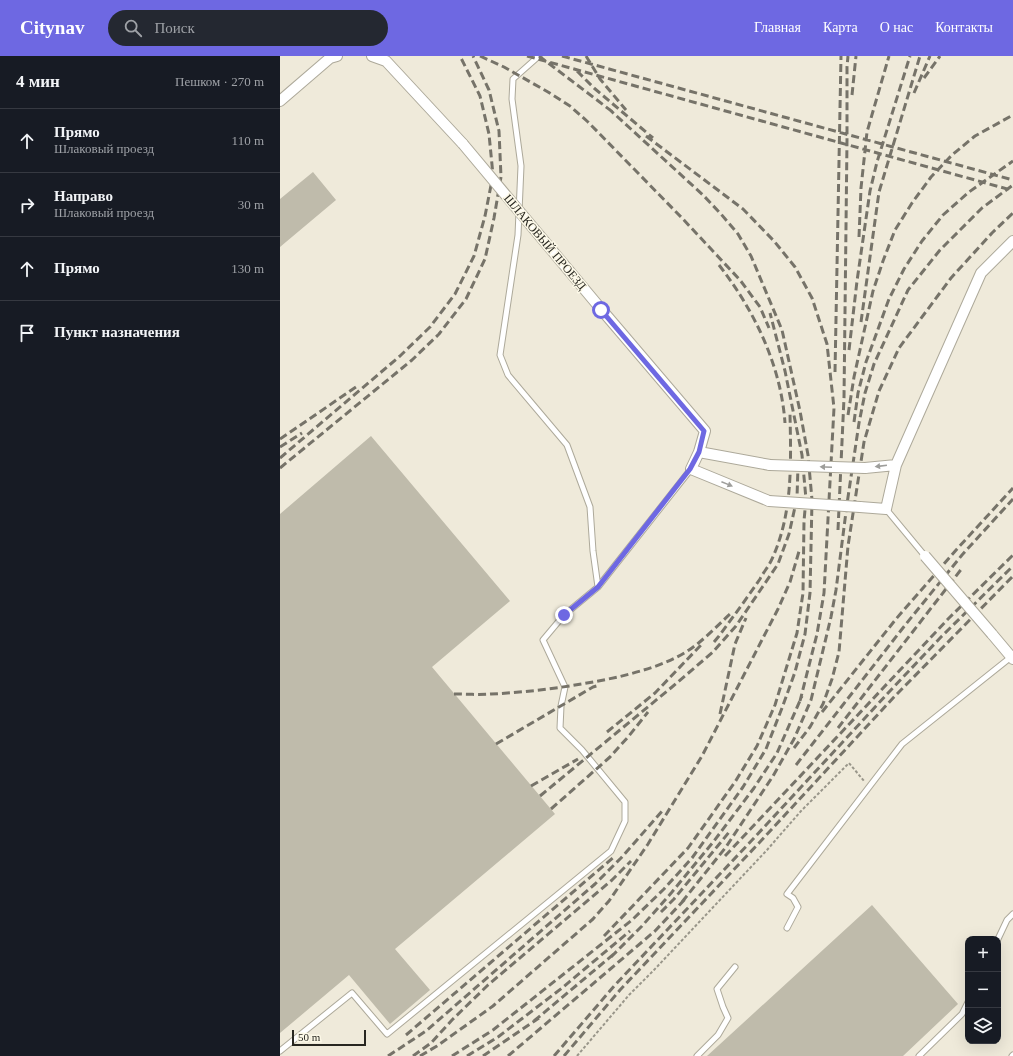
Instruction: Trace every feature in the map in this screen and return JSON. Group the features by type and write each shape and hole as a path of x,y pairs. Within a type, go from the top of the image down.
{"street":[{"path":"280,101 330,58 337,56"},
{"name":"ШЛАКОВЫЙ ПРОЕЗД","path":"372,56 386,61 463,144 704,431 699,452 690,469"},
{"path":"690,469 769,502 886,509 896,465 981,273 1013,241"},
{"path":"699,452 770,464 865,468 896,465"},
{"path":"925,556 1012,658"}],"lane":[{"path":"539,56 513,79 512,99 522,166 518,235 500,355 508,376 567,445 590,508 593,551 598,587"},
{"path":"280,1051 352,993 387,1034 611,851 625,822 625,802 582,750 560,728 561,706 565,687 544,640 564,615 598,587 690,469"},
{"path":"886,509 925,556"},
{"path":"787,928 798,907 793,898 787,894 902,744 1012,658"},
{"path":"999,936 1007,920 1013,914"},
{"path":"698,1056 718,1035 728,1018 717,989 735,967"},
{"path":"919,1056 962,1014 965,1008"}],"path":[{"path":"577,1056 629,994 654,970 762,855 801,811 849,762 870,787"}],"building":[{"path":"313,172 336,200 280,247 280,199"},
{"path":"371,436 510,601 432,667 555,814 395,949 430,990 390,1024 349,975 280,1033 280,514"},
{"path":"872,905 958,1004 903,1056 707,1056"}],"railway":[{"path":"280,458 400,356 430,327 455,294 474,256 485,216 493,175 489,134 480,96 460,56"},
{"path":"280,468 412,360 439,334 466,299 485,259 501,177 499,131 489,90 473,56"},
{"path":"480,56 504,67 548,92 570,106 588,122 740,280 760,307 769,328"},
{"path":"527,56 1011,190"},
{"path":"539,56 614,113"},
{"path":"562,56 1013,180"},
{"path":"586,56 600,79 626,110"},
{"path":"835,372 841,56"},
{"path":"838,530 844,398 848,56"},
{"path":"852,95 856,56"},
{"path":"859,237 861,188 867,132 889,56"},
{"path":"849,350 870,191 877,162 910,56"},
{"path":"861,322 879,192 920,56"},
{"path":"914,93 930,56"},
{"path":"924,78 940,56"},
{"path":"577,71 594,88 653,138"},
{"path":"452,1056 493,1030 632,920 664,889 692,858 743,787 766,749 795,672 805,634 810,593 812,500 808,455 782,330 751,256 738,234 703,195 609,109"},
{"path":"848,415 854,377 873,291 895,230 931,177 952,155 975,136 1013,115"},
{"path":"646,136 743,209 774,241 795,267 812,298 827,344 834,408 824,593 817,634 800,701"},
{"path":"854,422 858,393 866,362 889,299 904,269 922,241 943,215 969,192 1013,161"},
{"path":"682,902 726,847 773,776 794,739 811,700 836,590 847,504 865,393 874,364 908,290 940,250 982,208 1013,185"},
{"path":"794,748 810,727 823,704 832,679 839,652 848,546 864,442 879,391 899,348 951,278 992,233 1013,213"},
{"path":"719,265 744,301 764,339 778,380 785,423"},
{"path":"604,936 688,848 735,782 757,746 775,705 797,633 803,593 804,521 806,499 802,455 785,371 770,313"},
{"path":"280,439 356,387"},
{"path":"714,642 760,579 771,561 778,544 787,507 789,489 791,452 790,414"},
{"path":"280,447 302,433"},
{"path":"540,796 713,652 736,626 778,564 789,534 797,498 798,466"},
{"path":"822,712 896,619 1013,488"},
{"path":"796,765 962,555 1013,499"},
{"path":"420,1056 437,1046 493,1006 593,919 609,901 648,844 702,756 778,609 790,582 800,548"},
{"path":"725,856 949,618 1013,555"},
{"path":"554,1056 615,985 889,692 941,637 1013,566"},
{"path":"838,728 963,567"},
{"path":"564,1056 620,990 894,697 1013,576"},
{"path":"454,694 486,694 539,690 586,683 636,672 664,663 681,655 695,646 730,614"},
{"path":"720,714 735,644 746,618"},
{"path":"607,732 655,693 701,645"},
{"path":"496,744 593,687 600,685"},
{"path":"611,957 642,926 672,892 714,841 754,788 777,753 802,696"},
{"path":"551,809 610,757 648,712"},
{"path":"531,786 578,759"},
{"path":"388,1056 426,1031 595,884 621,858 664,809"},
{"path":"661,912 674,899 730,831"},
{"path":"406,1035 615,856"},
{"path":"413,1056 431,1043 488,985 612,880 631,861"},
{"path":"508,1056 655,931 686,898"},
{"path":"467,1056 498,1037 562,988 630,931"},
{"path":"534,1021 615,953"},
{"path":"483,1056 539,1018"}],"route":[{"path":"564,615 598,587 690,469 699,452 704,431 601,310"}]}
